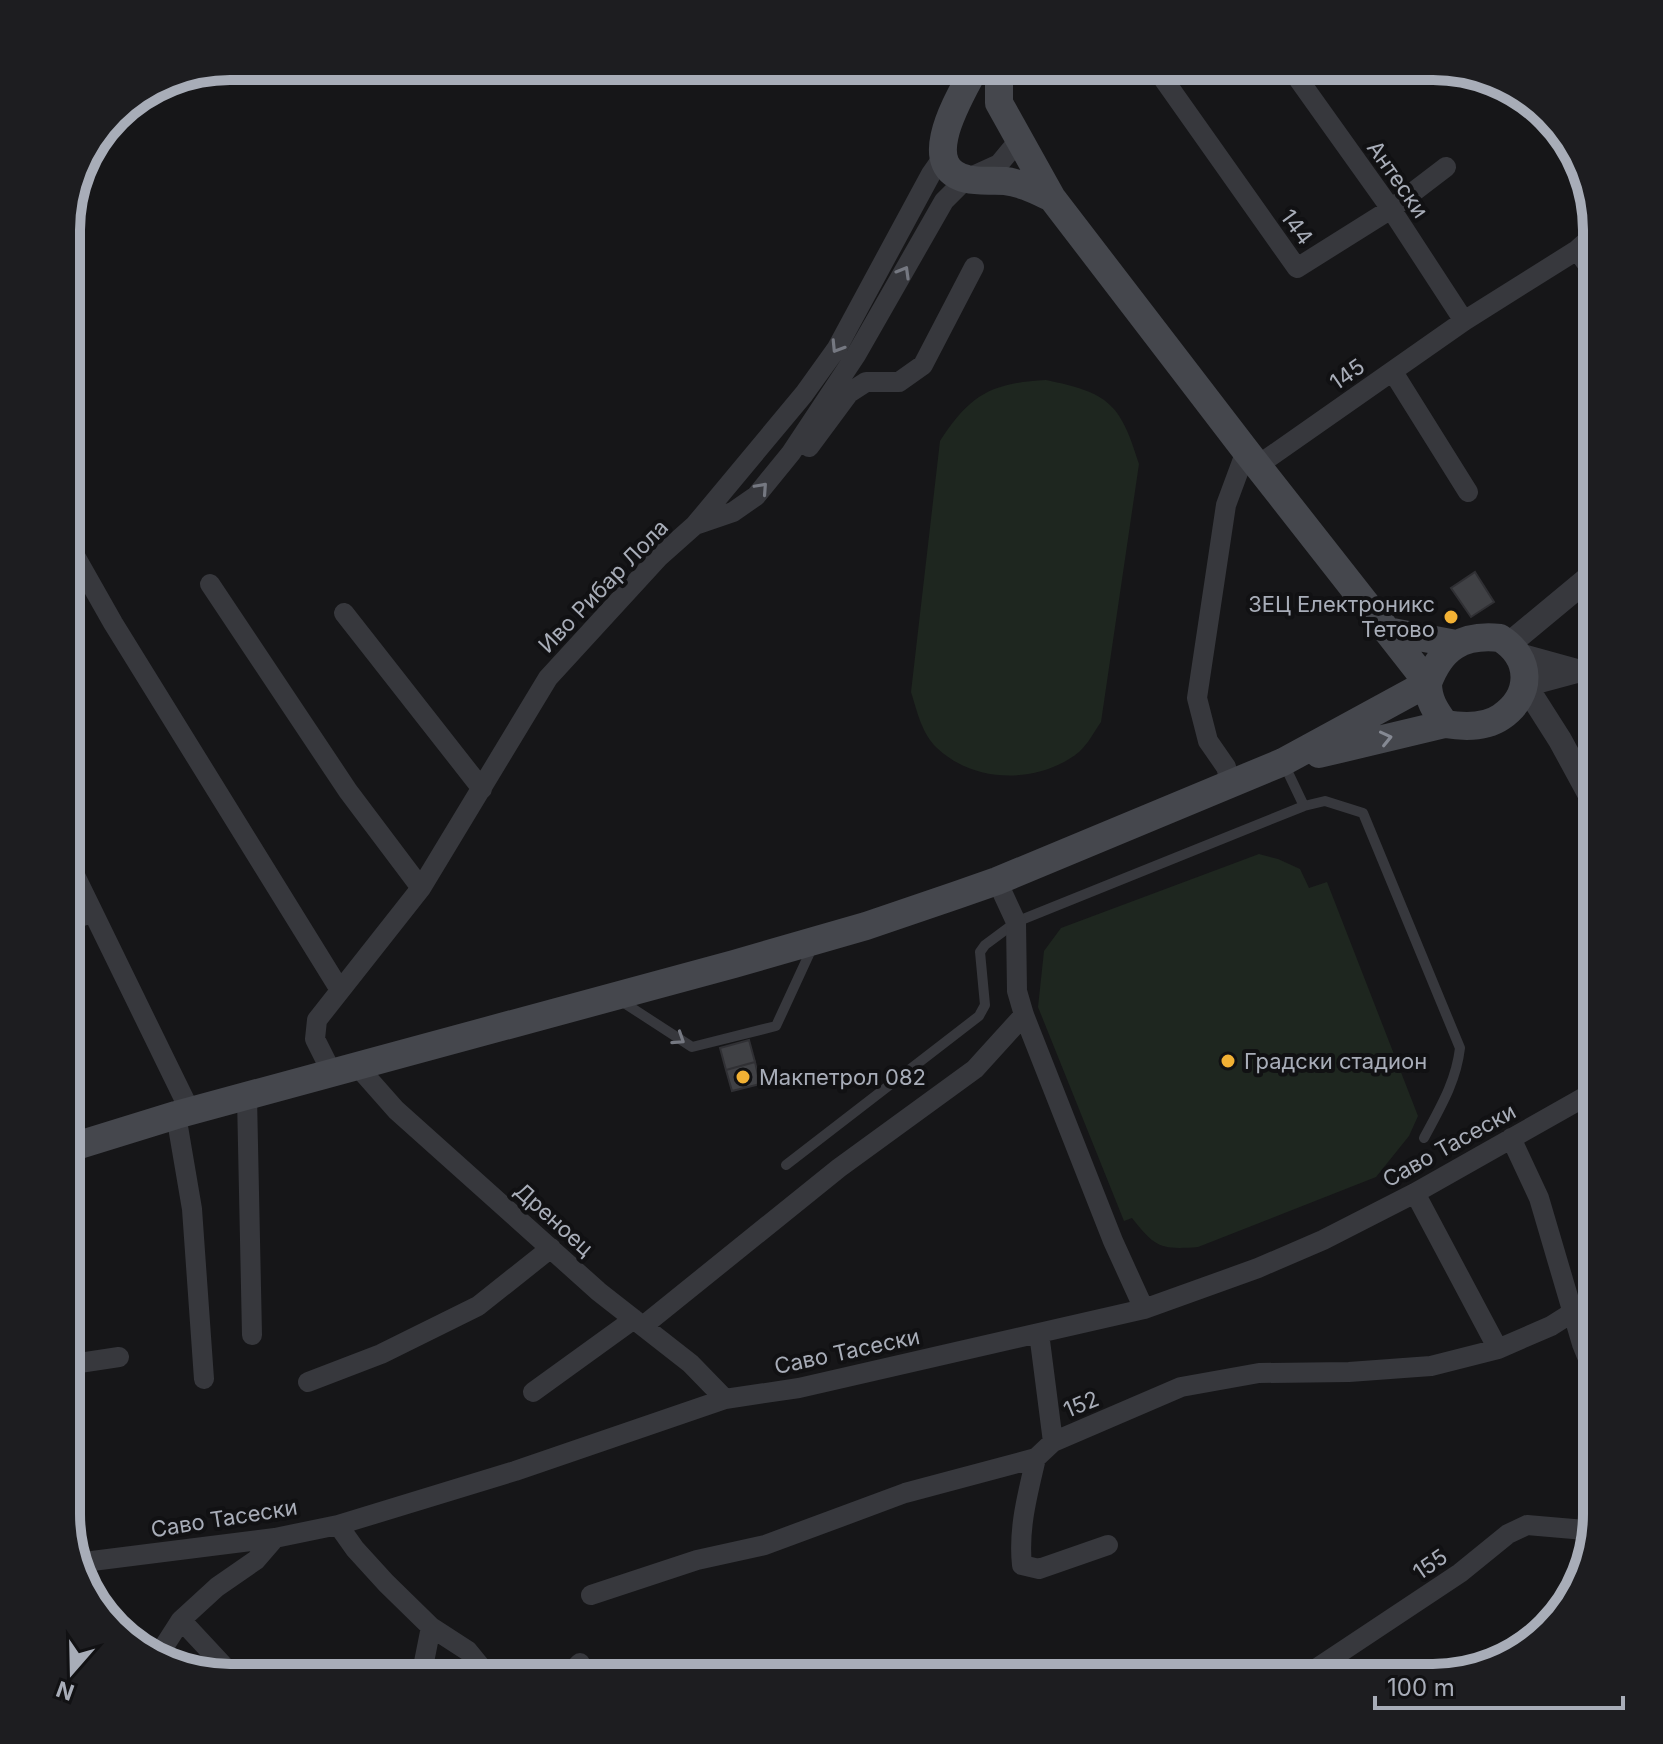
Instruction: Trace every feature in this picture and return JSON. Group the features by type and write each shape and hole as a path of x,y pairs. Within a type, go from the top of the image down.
{"main road":[{"path":"969,80 949,120 942,142 943,157 952,172 966,179 1013,182 1052,198"},
{"path":"999,80 999,103 1052,198 1428,683"},
{"path":"959,102 999,103"},
{"path":"1283,762 1445,724 1476,726 1501,717 1525,685 1525,671 1514,649 1500,638 1482,637 1456,644 1387,631"},
{"path":"1445,724 1428,695 1428,683 1436,662 1456,644"},
{"path":"80,1145 866,926 997,881 1283,762 1428,683"}],"street":[{"name":"144","path":"1164,80 1297,268 1391,209 1446,167"},
{"name":"Антески","path":"1299,80 1391,209 1464,321"},
{"name":"Иво Рибар Лола","path":"345,1071 315,1039 317,1020 421,888 548,678 659,557 695,525 733,512 756,496 791,453 856,355 944,201 966,179 999,164 1018,141"},
{"path":"695,525 804,394 837,348 943,157"},
{"name":"145","path":"1252,459 1393,372 1464,321 1583,245"},
{"path":"1577,250 1583,258"},
{"path":"791,453 806,451 849,393 866,382 899,382 923,365 974,267"},
{"path":"1393,372 1468,492"},
{"path":"1231,784 1226,767 1208,741 1197,698 1226,505 1252,459"},
{"path":"80,565 340,990"},
{"path":"210,584 348,791 421,888"},
{"path":"1583,584 1514,649 1583,671"},
{"path":"344,613 482,789"},
{"path":"1583,673 1525,685 1583,782"},
{"path":"997,881 1016,922 1017,991 1024,1015 1113,1241 1144,1309"},
{"path":"80,886 184,1114 204,1379"},
{"path":"80,917 93,912"},
{"path":"533,1392 639,1322 839,1168 975,1069 1024,1015"},
{"name":"Дреноец","path":"345,1071 396,1110 598,1291 690,1363 725,1399"},
{"path":"247,1097 252,1335"},
{"name":"Саво Тасески","path":"88,1562 275,1538 338,1525 515,1471 725,1399 799,1388 1144,1309 1323,1240 1415,1193 1583,1098"},
{"path":"1511,1138 1539,1198 1583,1340"},
{"path":"1415,1193 1498,1349"},
{"path":"308,1382 381,1354 478,1306 551,1248"},
{"name":"152","path":"591,1595 697,1560 765,1545 905,1493 1036,1458 1053,1442 1181,1387 1259,1373 1349,1372 1431,1366 1498,1349 1551,1326 1583,1305"},
{"path":"1039,1333 1053,1442"},
{"path":"80,1363 119,1357"},
{"path":"1036,1458 1023,1517 1022,1565 1039,1569 1108,1545"},
{"path":"338,1525 355,1549 431,1627 468,1651 479,1664"},
{"name":"155","path":"1323,1664 1460,1573 1508,1534 1527,1525 1582,1530"},
{"path":"163,1648 181,1620 217,1587 256,1560 275,1538"},
{"path":"181,1620 222,1664"},
{"path":"423,1664 431,1627"}],"lane":[{"path":"1283,762 1304,806"},
{"path":"786,1165 979,1016 985,1005 980,952 1016,922 1304,806 1325,801 1363,813 1460,1048 1458,1068 1450,1090 1424,1138"},
{"path":"613,996 692,1047 776,1026 816,938"}],"shaded area":[{"path":"1046,380 1084,390 1109,404 1125,427 1139,464 1101,722 1082,749 1063,762 1027,774 988,774 952,760 937,748 924,729 911,692 940,441 961,412 984,394 1010,384"},
{"name":"Градски стадион","path":"1259,854 1300,869 1309,888 1327,882 1418,1116 1409,1136 1376,1177 1198,1247 1166,1247 1153,1241 1132,1218 1124,1221 1038,1007 1044,951 1061,928"}],"building":[{"path":"1475,572 1494,602 1471,617 1451,588"},
{"path":"749,1040 755,1062 726,1070 720,1048"},
{"name":"Макпетрол 082","path":"755,1062 760,1084 732,1091 726,1070"}],"place":[{"name":"ЗЕЦ Електроникс Тетово","path":"1451,617"},
{"name":"Градски стадион","path":"1228,1061"},
{"name":"Макпетрол 082","path":"743,1077"}]}
